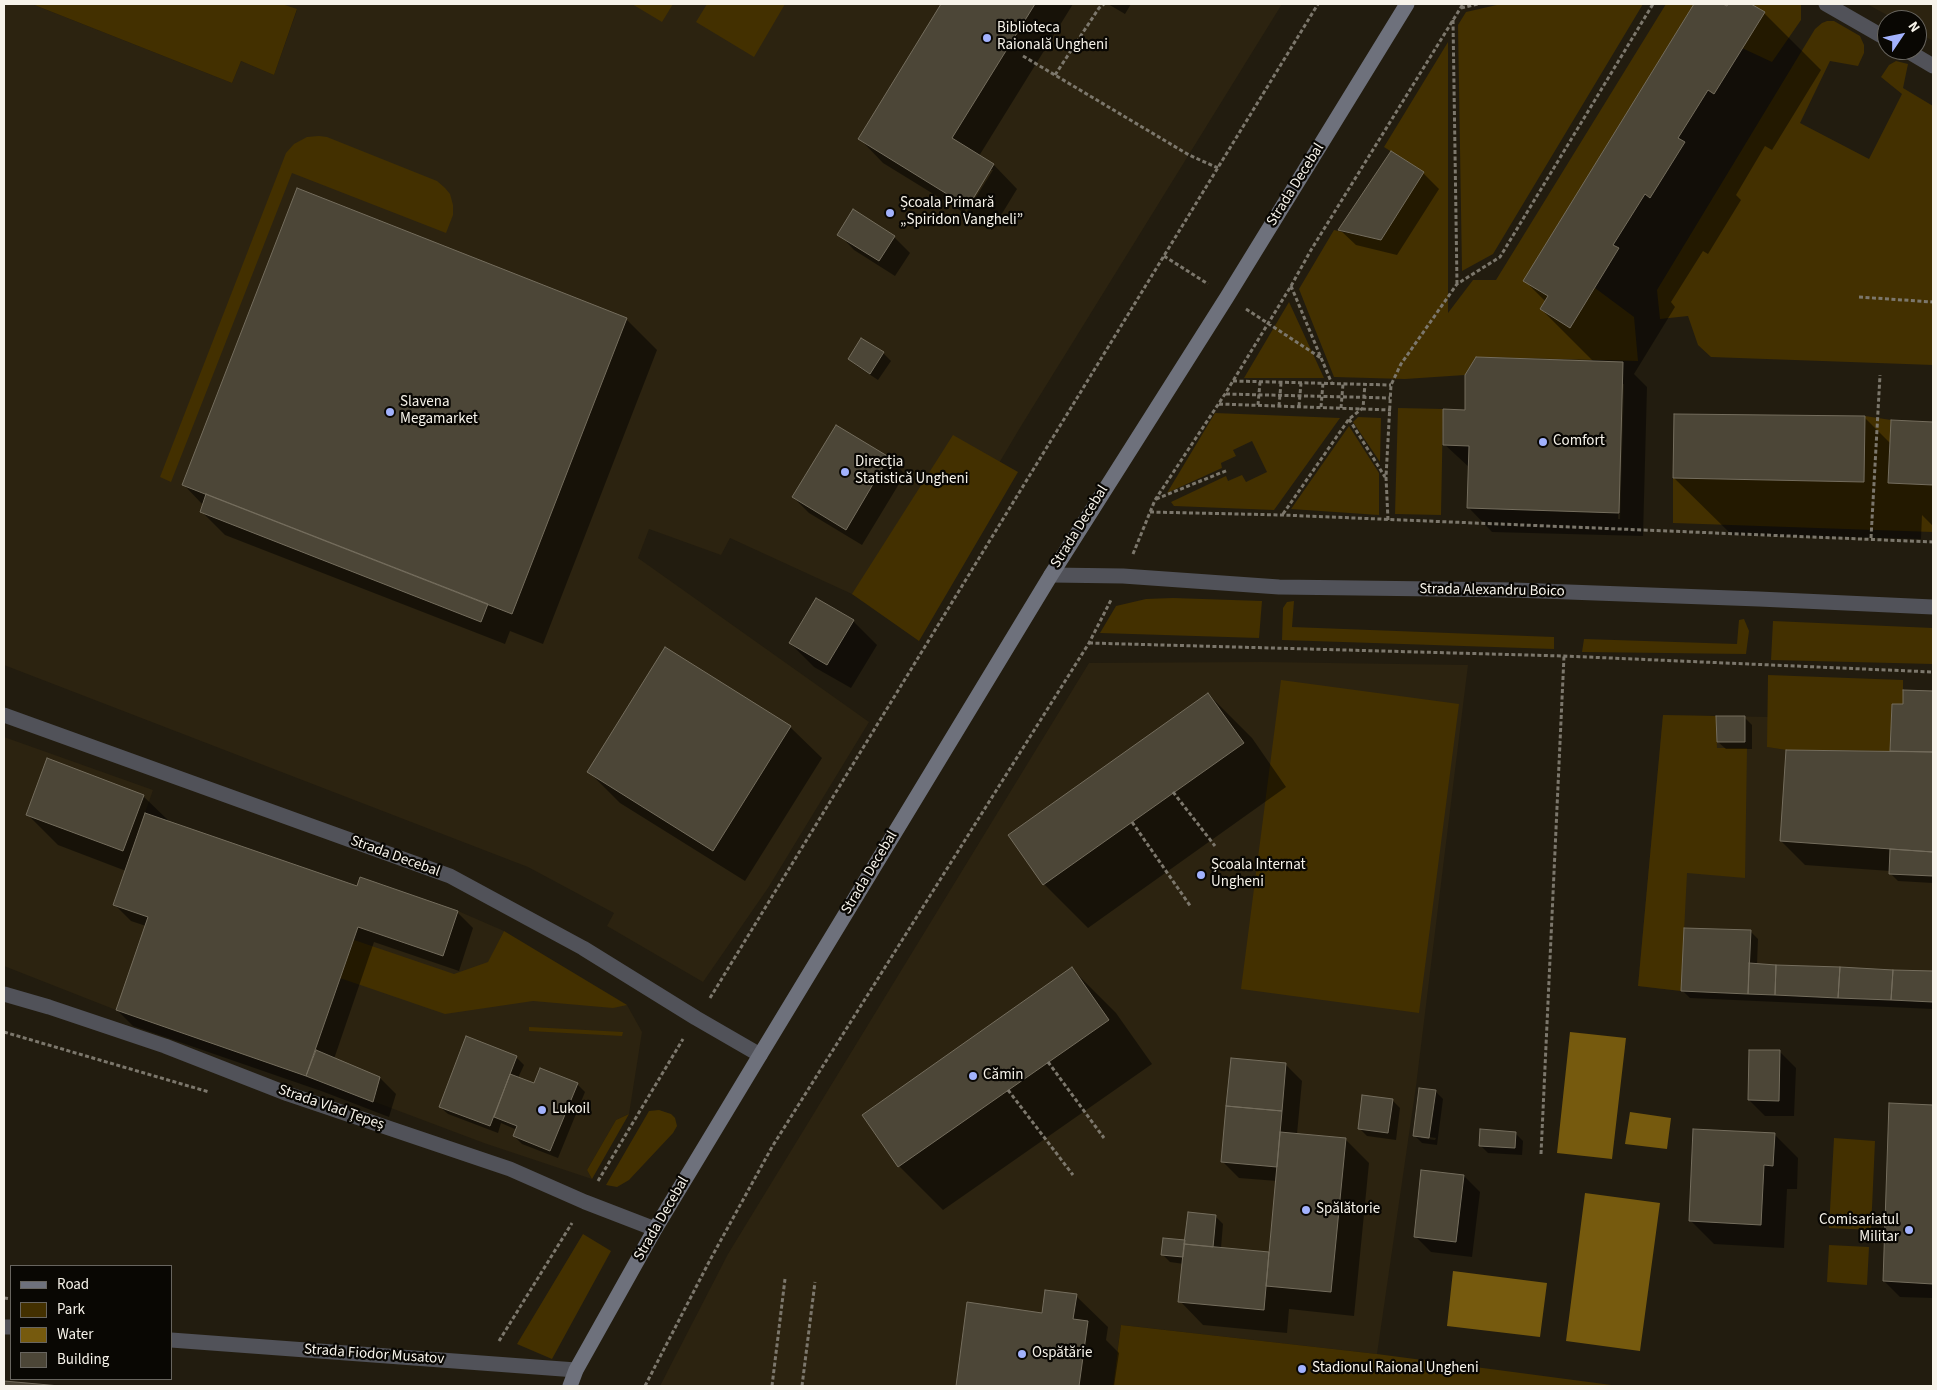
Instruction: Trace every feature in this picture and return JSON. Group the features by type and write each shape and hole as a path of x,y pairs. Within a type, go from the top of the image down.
{"main road":[{"name":"Strada Decebal","path":"570,1386 576,1370 656,1229 760,1055 1051,575 1227,297 1407,4"}],"street":[{"path":"1826,4 1877,33"},
{"name":"Strada Alexandru Boico","path":"1051,575 1124,576 1279,587 1523,591 1933,607"},
{"name":"Strada Decebal","path":"4,715 450,876 583,948 760,1055"},
{"name":"Strada Vlad Ţepeș","path":"4,994 165,1046 288,1094 510,1169 585,1202 656,1229"},
{"name":"Strada Fiodor Musatov","path":"172,1340 576,1370"}],"path":[{"path":"1055,75 1099,8 1104,4"},
{"path":"491,1364 496,1345 1318,4"},
{"path":"645,1386 710,1260 772,1147 1088,643 1124,576 1155,500 1219,404 1292,286 1314,245 1463,4"},
{"path":"1461,8 1478,4"},
{"path":"1388,520 1386,478 1391,385 1401,364 1457,284 1500,256 1653,4"},
{"path":"1453,20 1457,284"},
{"path":"1023,56 1189,155 1218,168"},
{"path":"1292,286 1332,384"},
{"path":"1859,297 1933,302"},
{"path":"1871,538 1880,375"},
{"path":"1233,381 1391,385"},
{"path":"1258,405 1260,382"},
{"path":"1279,406 1281,382"},
{"path":"1299,406 1301,383"},
{"path":"1321,407 1323,383"},
{"path":"1341,408 1343,384"},
{"path":"1282,515 1349,419 1363,408 1365,384"},
{"path":"1225,394 1390,398"},
{"path":"1219,404 1391,410"},
{"path":"1349,419 1386,478"},
{"path":"1155,500 1228,470"},
{"path":"1150,512 1282,515 1933,542"},
{"path":"1088,643 1564,656 1933,672"},
{"path":"1541,1154 1564,656"},
{"path":"1173,792 1215,846"},
{"path":"1132,822 1191,907"},
{"path":"1048,1062 1104,1138"},
{"path":"1008,1090 1073,1175"},
{"path":"772,1386 785,1279"},
{"path":"802,1386 815,1282"}],"shaded area":[{"path":"4,4 32,4 232,83 241,61 274,75 297,10 282,4 1282,4 1021,426 902,627 852,594 730,538 721,555 649,529 638,558 869,722 768,888 703,982 607,926 614,913 528,867 4,665"},
{"path":"1867,4 1933,4 1933,41 1927,38 1927,10 1878,10"},
{"name":"Școala Internat Ungheni","path":"1262,662 1468,665 1416,1086 1377,1354 1121,1325 1113,1386 660,1386 728,1254 1089,663"},
{"path":"1903,690 1933,691 1933,1002 1681,991 1638,986 1663,715 1769,717 1768,747 1786,750 1890,751 1892,704"},
{"path":"4,737 153,790 145,813 356,886 360,877 458,911 504,931 489,962 627,1005 642,1032 629,1114 616,1120 587,1170 592,1179 484,1143 306,1076 116,1010 4,966"}],"green space":[{"path":"32,4 282,4 297,9 274,75 241,61 232,83"},
{"path":"632,4 673,4 662,22"},
{"path":"707,4 785,4 754,57 696,22"},
{"path":"1501,4 1643,4 1493,254 1462,271 1458,25 1466,12"},
{"path":"1666,4 1694,4 1524,281 1548,296 1540,309 1570,327 1595,288 1634,317 1638,361 1476,357 1465,375 1405,379 1334,377 1299,289 1334,230 1381,240 1423,172 1384,147 1448,42 1448,313 1473,280 1496,280"},
{"path":"1751,4 1801,5 1801,20 1772,62 1742,48 1765,12"},
{"path":"1827,21 1834,21 1860,36 1864,45 1864,53 1858,66 1830,61 1800,123 1869,159 1902,94 1881,77 1889,65 1896,61 1908,64 1903,88 1933,106 1933,365 1711,357 1698,345 1688,316 1660,319 1657,290 1815,29"},
{"path":"307,137 327,137 437,181 450,194 453,205 453,215 446,233 292,173 171,482 160,477 286,153 294,144"},
{"path":"1289,302 1324,378 1244,378"},
{"path":"1398,408 1443,409 1441,515 1395,514"},
{"path":"1215,413 1340,418 1274,510 1174,506 1171,502 1226,476 1228,481 1242,475 1246,482 1267,472 1252,441 1233,450 1236,456 1221,463 1222,468 1167,493"},
{"path":"1865,416 1891,420 1888,483 1933,485 1933,532 1673,523 1673,478 1864,482"},
{"path":"1358,417 1381,418 1380,462 1353,422"},
{"path":"1349,426 1379,473 1379,515 1291,509"},
{"path":"953,435 1018,472 919,641 852,594"},
{"path":"1146,599 1262,601 1259,638 1100,633 1116,606"},
{"path":"1294,601 1292,627 1554,637 1554,649 1282,640 1283,608 1287,602"},
{"path":"1744,619 1749,631 1746,654 1582,652 1584,639 1737,644 1739,620"},
{"path":"1773,621 1933,628 1933,664 1771,660"},
{"path":"1768,675 1903,680 1903,704 1892,704 1890,751 1786,750 1767,747"},
{"path":"1281,680 1459,704 1419,1013 1241,989"},
{"path":"1663,715 1716,716 1717,748 1747,748 1745,878 1687,873 1681,991 1638,986"},
{"path":"504,931 627,1005 613,1008 533,1001 445,1014 340,978 354,940 454,974 488,962"},
{"path":"529,1027 623,1032 622,1036 529,1031"},
{"path":"659,1110 671,1114 675,1118 677,1126 673,1133 629,1180 617,1187 606,1185 649,1111"},
{"path":"629,1114 592,1179 587,1170 616,1120"},
{"path":"1834,1138 1875,1141 1871,1230 1829,1228"},
{"path":"583,1234 611,1251 552,1359 517,1344"},
{"path":"1829,1245 1869,1247 1867,1285 1827,1282"},
{"name":"Stadionul Raional Ungheni","path":"1121,1325 1377,1354 1619,1386 1113,1386"}],"water":[{"path":"1570,1032 1626,1038 1612,1159 1557,1153"},
{"path":"1630,1112 1671,1118 1667,1149 1625,1144"},
{"path":"1585,1193 1660,1203 1640,1351 1566,1341"},
{"path":"1453,1271 1547,1283 1540,1337 1447,1326"}],"building":[{"path":"941,4 1035,4 952,138 994,164 968,207 858,139"},
{"path":"1694,4 1723,4 1727,6 1728,4 1751,4 1765,12 1714,94 1708,90 1678,138 1685,142 1650,198 1645,194 1613,245 1619,248 1570,328 1540,309 1548,296 1523,281"},
{"path":"1391,151 1424,172 1381,240 1338,230"},
{"path":"297,188 627,318 512,614 182,485"},
{"path":"853,209 895,236 879,261 837,235"},
{"path":"861,338 884,352 870,374 848,359"},
{"path":"1476,357 1623,362 1619,513 1467,508 1469,446 1443,445 1443,409 1465,410 1465,375"},
{"path":"1674,414 1865,416 1864,482 1673,478"},
{"path":"1891,420 1933,422 1933,485 1888,483"},
{"path":"836,425 889,457 846,530 792,497"},
{"path":"206,494 488,604 481,622 200,512"},
{"path":"816,598 854,620 827,665 789,643"},
{"path":"665,647 791,726 713,851 587,772"},
{"path":"1903,690 1933,691 1933,752 1890,751 1892,704 1903,704"},
{"path":"1208,693 1244,743 1043,885 1008,835"},
{"path":"1716,716 1745,716 1745,742 1717,742"},
{"path":"1786,750 1933,752 1933,852 1780,841"},
{"path":"47,758 144,795 123,851 26,815"},
{"path":"145,813 357,886 360,877 458,911 443,956 358,927 306,1076 116,1010 148,917 113,905"},
{"path":"1890,849 1933,852 1933,876 1889,874"},
{"path":"1684,928 1751,930 1748,994 1681,991"},
{"path":"1749,963 1776,965 1775,995 1748,994"},
{"path":"1776,965 1840,967 1838,998 1775,995"},
{"name":"Cămin","path":"1072,967 1109,1020 898,1167 862,1115"},
{"path":"1840,967 1893,970 1891,1000 1838,998"},
{"path":"1893,970 1933,971 1933,1002 1891,1000"},
{"path":"466,1036 517,1056 490,1126 439,1107"},
{"path":"316,1050 380,1077 373,1102 306,1076"},
{"path":"1749,1050 1780,1050 1779,1101 1748,1100"},
{"path":"1231,1058 1286,1063 1282,1111 1226,1106"},
{"path":"540,1068 578,1083 550,1151 513,1136 517,1126 494,1117 510,1074 534,1083"},
{"path":"1419,1088 1436,1090 1429,1138 1413,1136"},
{"path":"1362,1095 1393,1099 1388,1133 1358,1129"},
{"name":"Comisariatul Militar","path":"1889,1103 1933,1105 1933,1284 1883,1281"},
{"path":"1226,1106 1282,1111 1277,1167 1221,1162"},
{"path":"1480,1129 1516,1132 1515,1148 1479,1146"},
{"path":"1693,1129 1775,1133 1773,1166 1764,1165 1761,1225 1689,1221"},
{"name":"Spălătorie","path":"1280,1132 1346,1138 1331,1292 1266,1286"},
{"path":"1421,1170 1464,1175 1456,1242 1414,1237"},
{"path":"1188,1212 1216,1215 1213,1247 1184,1244"},
{"path":"1163,1238 1185,1240 1183,1257 1161,1255"},
{"path":"1184,1244 1269,1252 1264,1310 1178,1302"},
{"name":"Ospătărie","path":"1045,1290 1077,1294 1073,1319 1088,1321 1079,1386 956,1386 967,1302 1042,1313"},
{"path":"4,1381 60,1386 4,1386"}],"place":[{"name":"Biblioteca Raională Ungheni","path":"987,38"},
{"name":"Școala Primară „Spiridon Vangheli”","path":"890,213"},
{"name":"Slavena Megamarket","path":"390,412"},
{"name":"Comfort","path":"1543,442"},
{"name":"Direcția Statistică Ungheni","path":"845,472"},
{"name":"Școala Internat Ungheni","path":"1201,875"},
{"name":"Cămin","path":"973,1076"},
{"name":"Lukoil","path":"542,1110"},
{"name":"Spălătorie","path":"1306,1210"},
{"name":"Comisariatul Militar","path":"1909,1230"},
{"name":"Ospătărie","path":"1022,1354"},
{"name":"Stadionul Raional Ungheni","path":"1302,1369"}]}
